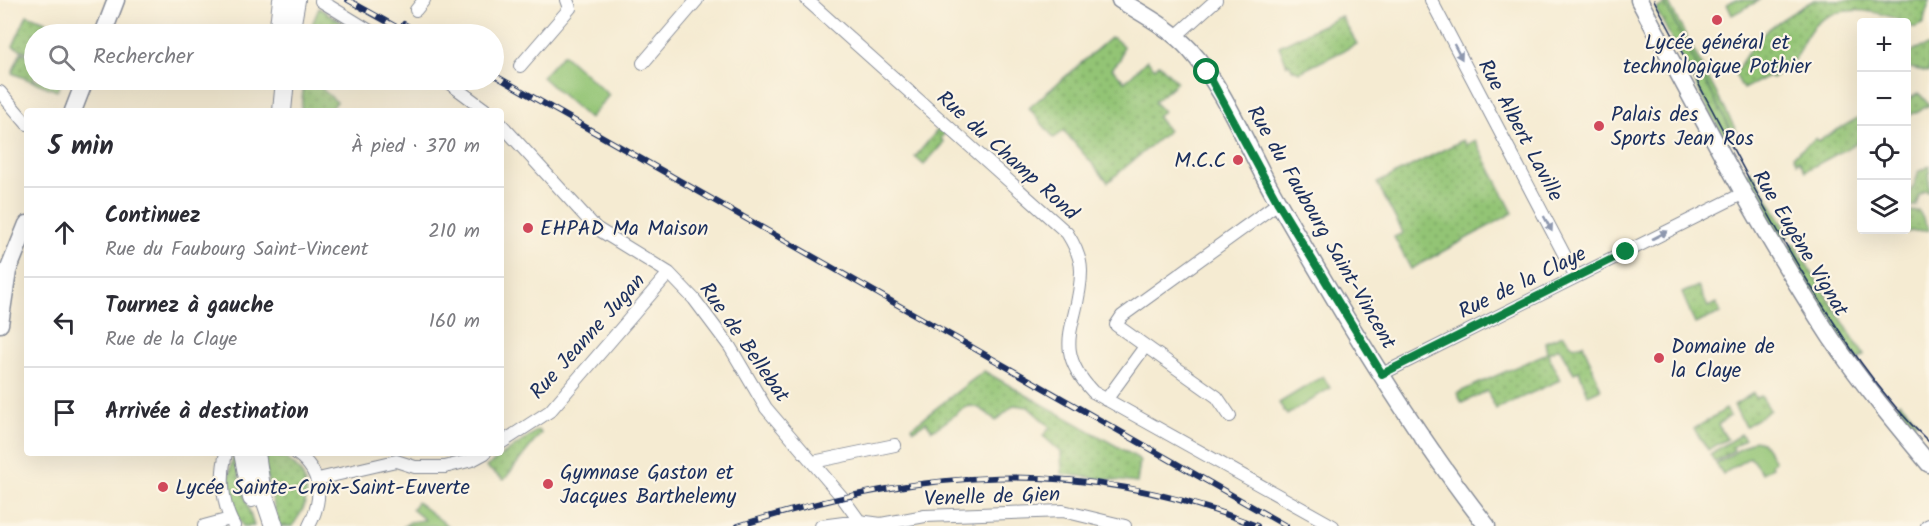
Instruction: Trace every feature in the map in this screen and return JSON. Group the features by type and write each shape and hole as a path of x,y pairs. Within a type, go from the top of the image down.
{"main road":[{"path":"279,24 282,0"},
{"path":"292,24 296,0"},
{"path":"271,108 273,90"},
{"path":"282,108 284,90"},
{"path":"243,456 248,486 261,526"},
{"path":"256,456 261,487 274,526"}],"street":[{"path":"106,24 116,0"},
{"path":"520,66 570,8 567,0"},
{"path":"643,63 697,0"},
{"name":"Rue du Champ Rond","path":"807,0 1067,232 1077,253 1081,271 1069,333 1069,351 1078,377 1093,392 1106,400 1333,526"},
{"name":"Rue du Faubourg Saint-Vincent","path":"1120,0 1176,36 1207,72 1278,203 1382,374 1452,480 1487,526"},
{"path":"1176,36 1215,0"},
{"name":"Rue Albert Laville","path":"1431,0 1576,277"},
{"name":"Rue Eugène Vignat","path":"1639,0 1744,193 1848,362 1929,464"},
{"path":"321,1 359,24"},
{"path":"74,108 81,90"},
{"path":"459,90 483,108"},
{"path":"0,92 24,120"},
{"name":"Rue de Bellebat","path":"504,127 596,228 669,273 694,299 730,347 766,408 813,462 861,523"},
{"name":"Rue de la Claye","path":"1382,374 1744,193"},
{"path":"1230,416 1217,397 1144,348 1116,326 1122,316 1278,203"},
{"path":"0,324 8,271 24,231"},
{"name":"Rue Jeanne Jugan","path":"504,441 550,411 669,273"},
{"path":"1106,400 1144,348"},
{"path":"813,462 895,445"},
{"path":"204,526 232,522 224,489 226,456"},
{"path":"299,456 311,467 318,479 318,503 309,526"},
{"path":"318,479 386,462 431,469 472,460 479,456"},
{"name":"Venelle de Gien","path":"821,526 882,524 925,516 1063,512 1125,526"}],"green space":[{"path":"1735,0 1760,0 1732,15 1727,4"},
{"path":"1814,0 1929,0 1924,23 1914,28 1911,26 1911,18 1893,18 1864,11 1837,13 1825,18 1808,33 1798,54 1789,66 1772,78 1768,76 1743,89 1735,74 1759,37"},
{"path":"1668,2 1739,136 1735,138 1665,4"},
{"path":"1665,4 1735,138 1726,142 1656,9"},
{"path":"319,8 344,24 312,24"},
{"path":"27,15 51,24 24,24 24,51 13,46"},
{"path":"1341,16 1357,44 1300,72 1292,69 1289,63 1287,65 1279,46"},
{"path":"1110,38 1114,38 1123,46 1120,60 1112,68 1125,82 1147,60 1155,68 1159,64 1177,82 1154,102 1163,111 1157,116 1168,131 1108,182 1064,131 1054,138 1029,108"},
{"path":"1929,46 1929,72 1911,68 1911,52 1920,47"},
{"path":"21,52 24,53 24,78 12,73"},
{"path":"563,54 609,95 589,119 542,77"},
{"path":"303,90 323,90 337,102 332,108 301,108"},
{"path":"1919,93 1929,105 1911,115 1911,98"},
{"path":"1857,118 1857,143 1805,171 1799,160 1797,163 1793,156 1816,138 1818,141"},
{"path":"940,127 945,132 941,139 944,142 924,165 915,157"},
{"path":"1463,140 1466,145 1475,140 1513,213 1411,269 1394,237 1403,233 1377,183"},
{"path":"1929,166 1929,192 1924,191 1919,195 1916,206 1911,206 1911,191 1918,172"},
{"path":"1752,170 1789,235 1781,240 1741,176"},
{"path":"1919,211 1929,230 1911,232 1911,212"},
{"path":"1793,243 1864,355 1855,362 1784,249"},
{"path":"1698,286 1708,307 1716,303 1720,313 1695,324 1682,293"},
{"path":"1563,335 1574,347 1583,344 1601,389 1588,395 1579,371 1574,373 1559,348 1548,353 1560,380 1496,409 1487,391 1462,403 1457,393 1547,353 1545,342"},
{"path":"984,371 1136,457 1140,462 1137,483 1062,474 1061,452 1043,436 1050,427 1028,407 1014,405 996,421 976,407 969,406 932,430 926,422 914,430 912,427"},
{"path":"1323,376 1330,388 1287,415 1279,403"},
{"path":"1753,393 1756,398 1761,396 1770,410 1745,427 1734,405"},
{"path":"1900,402 1917,421 1910,428 1891,410"},
{"path":"1726,409 1730,416 1718,425 1727,439 1708,450 1694,429"},
{"path":"538,430 541,433 504,480 486,467"},
{"path":"1741,434 1745,439 1733,447 1734,450 1715,462 1710,454"},
{"path":"1754,440 1762,442 1775,461 1771,464 1772,467 1762,473 1750,457 1723,474 1716,464"},
{"path":"236,456 240,480 254,526 243,526 234,509 229,480 232,461"},
{"path":"262,456 278,456 290,462 297,468 305,485 306,495 303,509 293,526 279,526"},
{"path":"417,502 448,526 404,526 410,522 425,520 412,509"}],"tram line":[{"path":"1654,0 1765,207 1818,297 1846,342 1877,384 1929,442"}],"railway":[{"path":"348,0 391,24"},
{"path":"504,81 1286,526"},
{"path":"738,526 870,492 934,482 998,478 1062,479 1126,488 1191,503 1257,526"}],"place":[{"name":"Lycée général et technologique Pothier","path":"1717,20"},
{"name":"Palais des Sports Jean Ros","path":"1599,126"},
{"name":"M.C.C","path":"1238,160"},
{"name":"EHPAD Ma Maison","path":"528,228"},
{"name":"Domaine de la Claye","path":"1659,358"},
{"name":"Gymnase Gaston et Jacques Barthelemy","path":"548,484"},
{"name":"Lycée Sainte-Croix-Saint-Euverte","path":"163,487"}],"route":[{"path":"1207,72 1278,203 1382,374 1626,252"}]}
